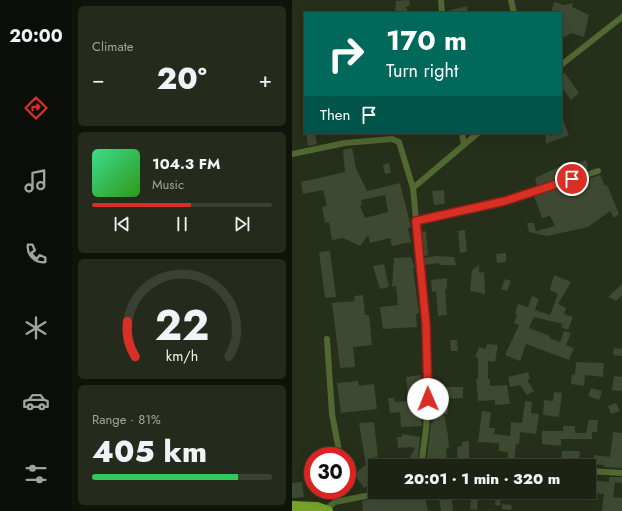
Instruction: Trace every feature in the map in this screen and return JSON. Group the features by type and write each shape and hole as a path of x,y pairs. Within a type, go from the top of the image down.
{"main road":[{"path":"292,506 317,507 327,510"}],"street":[{"path":"440,0 442,12"},
{"path":"511,0 514,12"},
{"path":"562,64 622,17"},
{"path":"462,134 464,145"},
{"path":"413,188 477,134"},
{"path":"292,154 345,143 394,140 399,142 413,188 426,324 428,399 422,459"},
{"path":"416,221 505,201 598,171"},
{"path":"327,339 332,414 338,447"},
{"path":"596,471 622,473"},
{"path":"327,510 335,502 368,495"}],"building":[{"path":"409,0 410,6 406,6 408,12 395,12 396,1"},
{"path":"554,2 564,5 573,3 572,7 589,15 584,37 571,33 565,37 562,36 562,12 551,12"},
{"path":"467,6 468,12 447,12"},
{"path":"565,73 579,93 571,100 562,87 562,74"},
{"path":"562,118 569,135 546,144 545,134 549,134 550,136 562,134"},
{"path":"306,134 315,134 317,144 308,146"},
{"path":"352,148 356,168 367,191 400,183 411,227 408,228 411,242 392,246 390,238 370,243 368,235 360,246 343,238 332,240 329,222 325,223 322,207 327,206 323,190 303,194 301,182 345,172 343,150","holes":["385,195 388,212 365,218 360,206 362,205 361,200"]},
{"path":"586,160 588,169 537,186 535,178 572,161 573,166"},
{"path":"389,163 391,173 385,174 383,165"},
{"path":"600,175 605,186 607,185 619,214 614,218 610,211 588,227 547,236 529,232 527,223 534,223 536,231 555,226 550,216 542,218 534,196 566,186 569,193 584,188 581,181"},
{"path":"444,190 445,204 434,205 432,191"},
{"path":"465,230 467,252 460,253 458,231"},
{"path":"426,231 428,255 424,256 422,232"},
{"path":"330,251 336,297 325,298 319,252"},
{"path":"506,253 506,262 497,263 496,254"},
{"path":"435,256 454,257 456,265 440,265 439,263 425,265 424,258"},
{"path":"411,257 415,268 413,268 419,313 416,314 417,327 383,329 380,307 398,305 396,286 392,287 394,258"},
{"path":"384,264 389,287 380,289 373,266"},
{"path":"479,265 479,273 484,272 485,294 470,291 472,270"},
{"path":"554,275 571,282 558,304 566,308 564,314 573,317 568,330 561,327 563,324 534,317 529,328 550,336 549,338 560,342 564,331 571,333 566,345 574,348 569,360 526,344 520,361 505,355 519,325 514,323 518,304 528,307 532,296 539,299 535,310 550,315 558,294 550,290"},
{"path":"447,278 447,289 445,289 447,315 438,316 436,291 432,292 431,280"},
{"path":"505,279 511,281 507,291 501,289"},
{"path":"622,284 622,295 616,301 608,297"},
{"path":"363,295 365,315 369,315 372,345 353,347 355,367 340,368 332,303 355,301 354,296"},
{"path":"450,340 457,340 458,351 451,351"},
{"path":"487,344 498,345 495,362 488,361 488,379 490,379 490,386 507,385 510,404 495,405 495,400 478,401 476,379 478,379 478,358 475,357 479,347 486,349"},
{"path":"614,348 622,349 622,356 613,355"},
{"path":"576,362 604,363 603,377 585,375 584,386 571,384 572,374 575,375"},
{"path":"528,372 530,379 527,380 534,391 527,395 520,385 510,387 508,377"},
{"path":"421,375 423,399 416,400 417,411 420,411 422,426 401,427 400,412 390,413 388,398 394,398 395,402 409,401 406,377"},
{"path":"614,376 622,377 622,391 612,390"},
{"path":"358,381 359,386 374,384 377,409 341,413 337,383"},
{"path":"439,387 463,387 463,398 447,399 448,414 444,414 449,448 446,449 447,459 427,459 431,423 433,423 432,407 442,406"},
{"path":"591,388 602,391 599,400 588,396"},
{"path":"554,392 562,393 559,417 543,415 544,400 553,401"},
{"path":"525,401 532,402 531,413 539,414 536,434 520,432 519,444 516,444 515,459 507,459 508,452 499,451 499,443 478,442 482,411 491,412 489,428 495,428 494,434 510,436 511,422 522,423"},
{"path":"616,403 620,411 611,414 608,406"},
{"path":"589,420 598,420 597,432 592,432 592,439 561,439 561,446 542,444 542,431 563,431 563,426 575,426 575,433 586,433"},
{"path":"374,422 378,457 373,457 374,459 368,459 368,485 364,488 356,477 356,472 366,465 359,423"},
{"path":"613,432 622,433 622,468 604,467 604,465 596,464 596,459 594,459 594,455 610,457"},
{"path":"402,434 420,437 417,459 409,459 415,449 412,447 398,448 397,437 402,437"},
{"path":"469,441 469,459 458,459 457,447 462,446 462,442"},
{"path":"562,451 580,451 579,459 561,459"},
{"path":"609,477 622,477 622,483 615,482 613,497 622,498 622,511 602,511 604,494 596,493 596,481 609,482"},
{"path":"302,482 304,497 292,498 292,483"},
{"path":"373,499 425,499 428,511 363,511 362,501"},
{"path":"439,499 452,499 453,511 441,511"},
{"path":"471,499 478,500 477,510 470,509"},
{"path":"495,499 501,499 500,506 495,505"},
{"path":"502,504 512,505 511,510 502,509"}],"route":[{"path":"428,399 426,324 416,221 505,201 572,179"}]}
